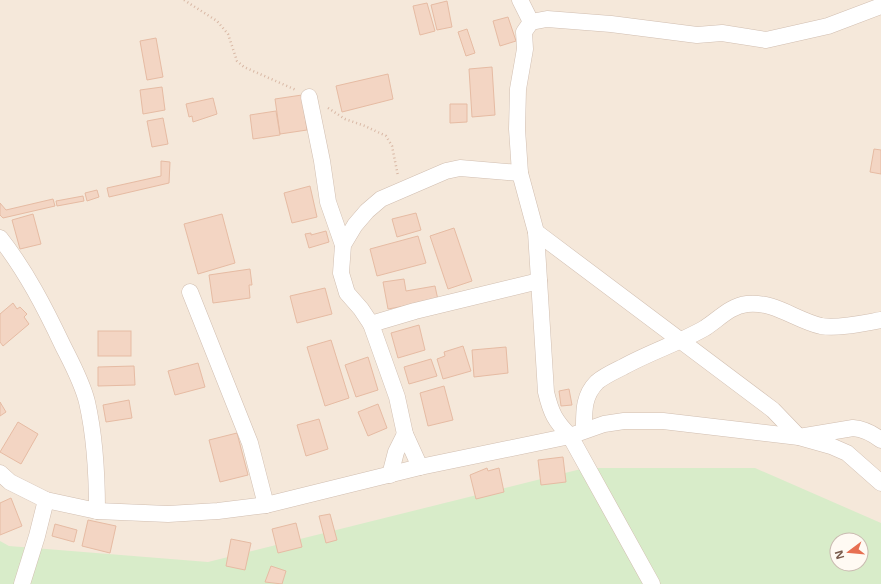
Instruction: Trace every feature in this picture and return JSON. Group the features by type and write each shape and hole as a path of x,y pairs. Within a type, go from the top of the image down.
{"street":[{"path":"520,0 531,22"},
{"path":"652,584 577,433 558,424 551,412 546,392 536,232 520,172 517,129 518,89 525,49 524,32 531,22 547,19 611,24 697,35 722,33 766,40 828,26 881,6"},
{"path":"309,97 322,160 328,202 343,244 341,273 343,286 346,294 361,309 371,324 397,397 405,434 420,467"},
{"path":"343,244 355,225 381,199 439,174 460,168 520,172"},
{"path":"536,232 772,410 799,437"},
{"path":"0,238 15,258 45,308 81,383 87,402 97,473 97,511"},
{"path":"371,324 415,311 539,281"},
{"path":"190,292 250,442 266,505"},
{"path":"577,433 588,394 598,382 647,354 681,341 706,327 729,310 745,304 767,304 822,326 847,325 881,320"},
{"path":"0,473 10,482 46,500 97,511 168,514 266,505 420,467 577,433 624,421 663,421 799,437 832,446 847,453 881,483"},
{"path":"799,437 857,428 874,435 881,440"},
{"path":"390,475 396,452 405,434"},
{"path":"22,584 37,536 46,500"}],"shaded area":[{"path":"0,0 881,0 881,584 0,584"}],"green space":[{"path":"585,468 755,468 881,523 881,584 0,584 0,541 9,546 208,562"}],"building":[{"path":"447,1 452,27 437,30 431,5"},
{"path":"427,3 435,31 420,35 413,6"},
{"path":"508,17 516,41 500,46 493,21"},
{"path":"467,29 475,53 466,56 458,32"},
{"path":"156,38 163,77 147,80 140,41"},
{"path":"492,67 495,115 472,117 469,69"},
{"path":"388,74 393,99 342,112 336,86"},
{"path":"162,87 165,110 143,114 140,90"},
{"path":"302,95 307,130 280,134 275,99"},
{"path":"213,98 217,114 193,122 192,116 189,117 186,104"},
{"path":"450,104 467,104 467,122 450,123"},
{"path":"276,111 280,135 253,139 250,115"},
{"path":"163,118 168,144 152,147 147,121"},
{"path":"874,149 881,150 881,174 870,172"},
{"path":"161,161 170,162 169,183 109,197 107,188 161,176"},
{"path":"310,186 317,217 292,223 284,193"},
{"path":"97,190 99,197 87,201 85,193"},
{"path":"83,196 84,201 57,206 56,201"},
{"path":"53,199 55,206 3,218 0,215 0,203 6,210"},
{"path":"416,213 421,230 397,237 392,219"},
{"path":"33,214 41,244 20,249 12,220"},
{"path":"222,214 235,263 198,274 184,224"},
{"path":"454,228 472,281 448,289 430,236"},
{"path":"326,231 329,242 309,248 305,234 311,233 311,235"},
{"path":"418,236 426,263 377,276 370,249"},
{"path":"250,269 252,285 249,285 250,298 213,303 209,275"},
{"path":"404,279 406,291 435,286 438,300 388,309 383,282"},
{"path":"325,288 332,314 297,323 290,296"},
{"path":"13,303 17,309 20,307 27,314 24,317 29,324 3,346 0,342 0,314"},
{"path":"419,325 425,350 398,358 391,333"},
{"path":"98,331 131,331 131,356 98,356"},
{"path":"331,340 349,398 325,406 307,347"},
{"path":"463,346 471,371 443,379 437,359 445,356 444,352"},
{"path":"506,347 508,373 474,377 472,350"},
{"path":"368,357 378,390 356,397 345,365"},
{"path":"431,359 437,376 409,384 404,367"},
{"path":"198,363 205,387 175,395 168,371"},
{"path":"134,366 135,385 98,386 98,367"},
{"path":"444,386 453,420 428,426 420,393"},
{"path":"569,389 572,405 561,406 559,391"},
{"path":"129,400 132,418 106,422 103,405"},
{"path":"0,402 6,412 0,416"},
{"path":"378,404 387,428 368,436 358,412"},
{"path":"319,419 328,449 306,456 297,425"},
{"path":"18,422 38,434 21,464 0,452"},
{"path":"237,433 248,475 220,482 209,440"},
{"path":"563,457 566,482 541,485 538,460"},
{"path":"487,468 488,471 499,468 504,492 476,499 470,475"},
{"path":"11,498 22,526 0,535 0,503"},
{"path":"330,514 337,540 326,543 319,516"},
{"path":"88,520 116,526 110,553 82,546"},
{"path":"296,523 302,547 278,553 272,529"},
{"path":"55,524 77,530 74,542 52,536"},
{"path":"231,539 251,543 245,570 226,566"},
{"path":"271,566 286,571 282,584 265,582"}]}
